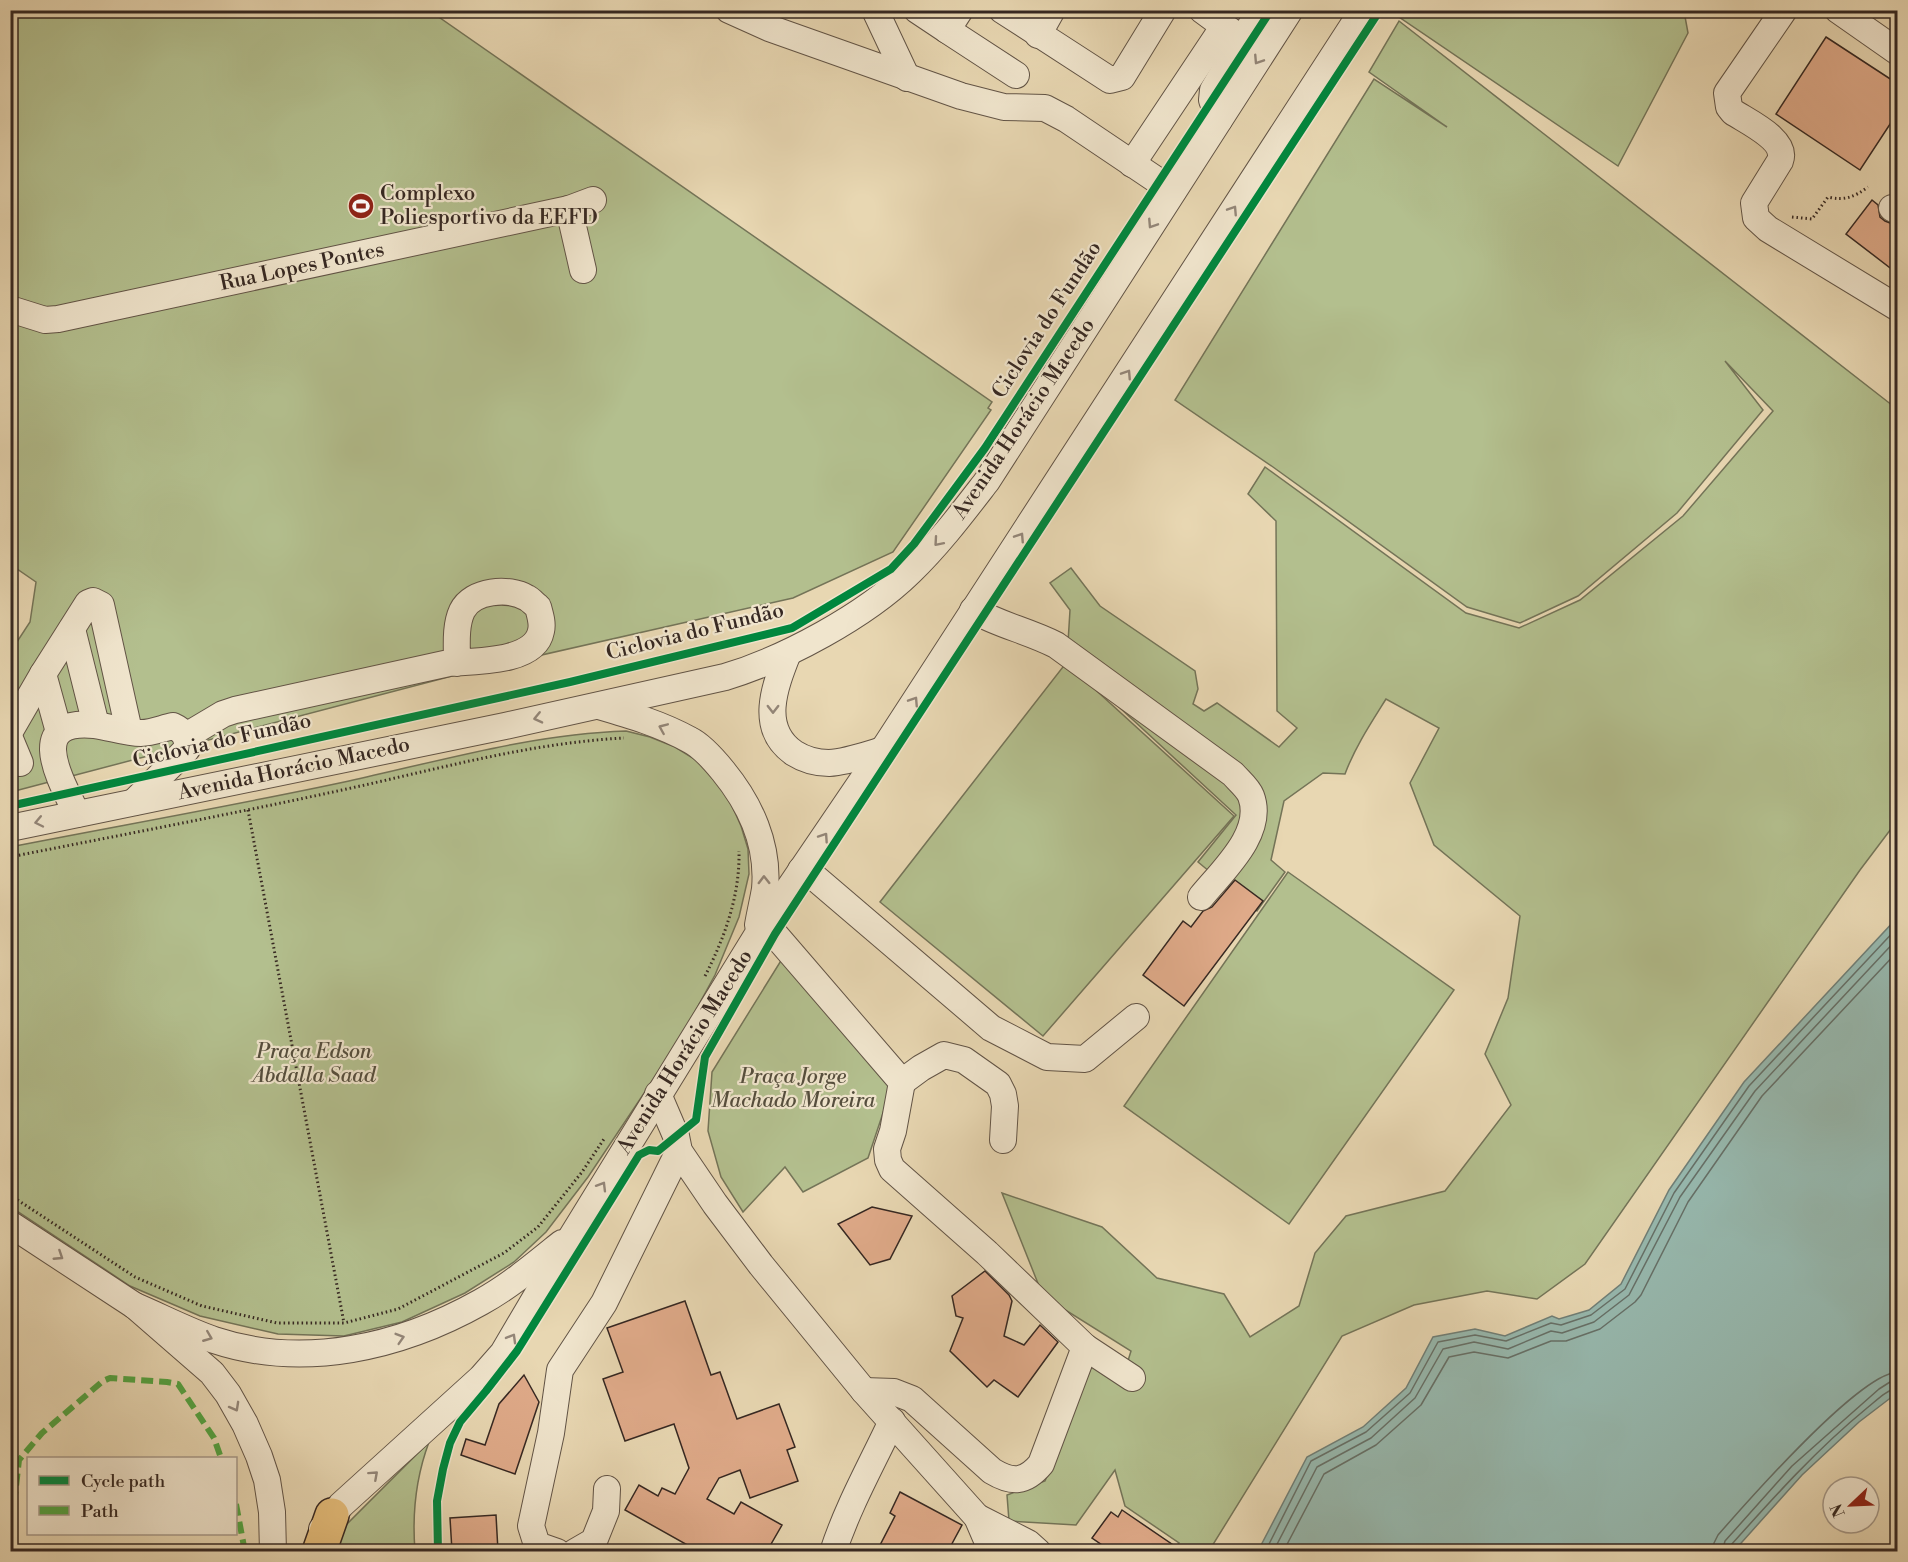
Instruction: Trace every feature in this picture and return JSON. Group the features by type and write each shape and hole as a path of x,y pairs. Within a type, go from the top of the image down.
{"highway":[{"path":"319,1551 332,1515"}],"street":[{"path":"729,10 775,19 907,78 960,96 1004,107 1045,108 1066,119 1173,191"},
{"path":"875,10 907,78"},
{"path":"917,10 953,20 1016,75"},
{"path":"1002,10 1110,80 1122,77 1163,10"},
{"path":"1038,35 1052,10"},
{"path":"1202,10 1233,33"},
{"path":"1132,164 1233,33 1260,10"},
{"name":"Avenida Horácio Macedo","path":"10,828 505,726 725,677 788,653 864,608 910,573 956,521 987,481 1290,10"},
{"name":"Avenida Horácio Macedo","path":"306,1551 341,1505 480,1378 503,1353 658,1094 761,930 883,750 1363,10"},
{"path":"1784,10 1727,93 1729,107 1733,112 1776,141 1781,149 1780,162 1754,203 1756,218 1768,229 1898,308"},
{"path":"1838,10 1898,52"},
{"path":"1219,120 1212,100 1213,90 1233,33"},
{"name":"Rua Lopes Pontes","path":"10,309 45,320 58,319 569,209 593,200"},
{"path":"569,209 583,270"},
{"path":"10,731 43,674 88,603 93,600 101,605 129,731"},
{"path":"973,610 984,617 1035,634 1056,645 1233,774 1251,794 1256,812 1252,830 1201,897"},
{"path":"72,629 96,725"},
{"path":"788,653 775,687 772,713 779,738 787,748 802,758 818,763 831,763 883,750"},
{"path":"186,736 223,714 235,710 457,663"},
{"path":"43,674 59,732"},
{"path":"595,705 633,716 692,741 716,762 740,791 757,825 764,861 765,888 761,930 902,1082"},
{"path":"77,814 56,772 52,756 52,743 59,732 81,725 96,725 141,733 174,726 180,729 186,736 187,749 134,802"},
{"path":"10,739 20,763"},
{"path":"801,870 813,876 991,1028 1047,1057 1085,1059 1136,1017"},
{"path":"1003,1140 1005,1106 998,1084 964,1060 944,1055 902,1082 893,1131 887,1149 888,1160 892,1169 987,1253 1085,1347 1132,1378"},
{"path":"658,1094 676,1136 679,1151 761,1265 864,1391 977,1517 992,1551"},
{"path":"557,1551 537,1545 531,1526 551,1433 560,1370 604,1303 679,1151"},
{"path":"10,1224 135,1306 204,1366 228,1394 245,1424 267,1480 273,1512 273,1551"},
{"path":"135,1306 215,1340 246,1348 286,1354 369,1347 412,1334 482,1301 513,1281 572,1236"},
{"path":"864,1391 894,1392 912,1399 992,1472 1005,1479 1020,1479 1032,1475 1041,1464 1085,1347"},
{"path":"833,1551 843,1523 892,1421"},
{"path":"575,1551 594,1540 606,1511 608,1489"},
{"path":"977,1517 1028,1543 1038,1551"}],"path":[{"path":"1768,229 1782,216 1812,219 1828,197 1844,200 1852,198 1868,187"},
{"path":"10,857 248,810 542,746 627,737"},
{"path":"248,810 344,1323"},
{"path":"704,977 730,917 740,873 739,848"},
{"path":"10,1195 135,1277 202,1306 277,1323 344,1323 398,1308 504,1253 538,1227 582,1172 608,1133"}],"green space":[{"name":"Complexo Poliesportivo da EEFD","path":"11,11 430,11 992,402 988,408 991,410 893,552 793,598 471,671 11,792 11,651 30,622 36,582 10,564"},
{"path":"1403,11 1684,11 1688,33 1618,166 1399,17"},
{"path":"1399,21 1897,409 1897,821 1860,870 1585,1264 1537,1299 1487,1291 1414,1305 1342,1336 1209,1551 1173,1551 1179,1543 1125,1506 1115,1470 1076,1525 1009,1521 1007,1495 1045,1481 1095,1358 1127,1364 1131,1351 1043,1296 1002,1193 1102,1227 1157,1278 1224,1294 1250,1337 1299,1306 1315,1253 1346,1216 1445,1191 1511,1105 1485,1054 1508,998 1520,916 1434,845 1410,783 1439,728 1386,699 1358,745 1345,774 1323,773 1284,801 1271,860 1285,872 1257,911 1198,862 1236,815 1067,659 1070,610 1050,583 1071,568 1100,606 1195,671 1198,689 1193,704 1204,711 1217,703 1279,747 1297,728 1277,711 1276,521 1248,494 1265,467 1466,613 1519,628 1580,600 1683,516 1773,411 1725,361 1763,410 1677,513 1578,596 1520,623 1467,607 1273,467 1175,400 1374,79 1447,127 1369,72"},
{"path":"1066,663 1234,816 1043,1036 880,902"},
{"name":"Praça Edson Abdalla Saad","path":"626,731 675,747 696,760 714,778 729,799 741,826 748,849 749,874 739,917 715,975 679,1041 588,1177 546,1232 514,1262 465,1293 402,1322 344,1336 278,1334 200,1316 130,1286 11,1207 10,847 307,790 521,743 591,733"},
{"path":"1288,872 1454,990 1289,1224 1124,1106"},
{"name":"Praça Jorge Machado Moreira","path":"782,959 893,1083 868,1158 803,1192 785,1167 743,1212 721,1177 708,1131 712,1072"},
{"path":"429,1442 416,1496 415,1551 333,1552 345,1526"}],"water":[{"path":"1897,918 1897,1393 1859,1422 1802,1475 1734,1551 1258,1551 1307,1457 1363,1427 1406,1388 1433,1337 1475,1329 1505,1336 1552,1316 1559,1319 1589,1310 1621,1284 1669,1190 1744,1082"}],"building":[{"path":"1826,37 1898,84 1898,112 1860,170 1776,114"},
{"path":"1872,200 1878,205 1880,217 1898,226 1898,274 1846,234"},
{"path":"1235,880 1263,901 1184,1006 1143,975 1183,921 1191,927 1203,911 1212,907"},
{"path":"872,1207 912,1216 890,1259 870,1265 838,1224"},
{"path":"985,1271 1012,1301 1004,1336 1024,1345 1040,1325 1058,1342 1018,1397 994,1380 987,1387 950,1351 963,1318 956,1316 952,1296"},
{"path":"685,1301 711,1375 720,1372 737,1419 779,1404 795,1447 787,1450 798,1481 750,1498 740,1470 719,1478 707,1499 734,1514 741,1502 782,1525 767,1551 698,1551 625,1510 639,1485 658,1496 662,1488 675,1494 689,1468 674,1424 625,1441 603,1379 623,1372 607,1328"},
{"path":"524,1375 539,1402 515,1474 461,1455 466,1439 485,1445 499,1404"},
{"path":"900,1492 962,1525 948,1551 877,1551 895,1516 890,1513"},
{"path":"1122,1510 1182,1551 1111,1551 1092,1538 1111,1512 1118,1517"},
{"path":"496,1515 498,1551 452,1551 450,1518"}],"marked path":[{"path":"10,1539 19,1460 42,1433 103,1381 110,1378 178,1384 214,1438 221,1457"},
{"path":"237,1509 245,1552"}],"cycle path":[{"name":"Ciclovia do Fundão","path":"10,806 570,682 792,628 891,569 914,544 985,448 1271,10"},
{"path":"438,1552 437,1501 450,1443 460,1422 517,1351 639,1155 649,1150 658,1151 696,1120 705,1057 775,934 1380,10"}],"place":[{"name":"Complexo Poliesportivo da EEFD","path":"361,206"}]}
